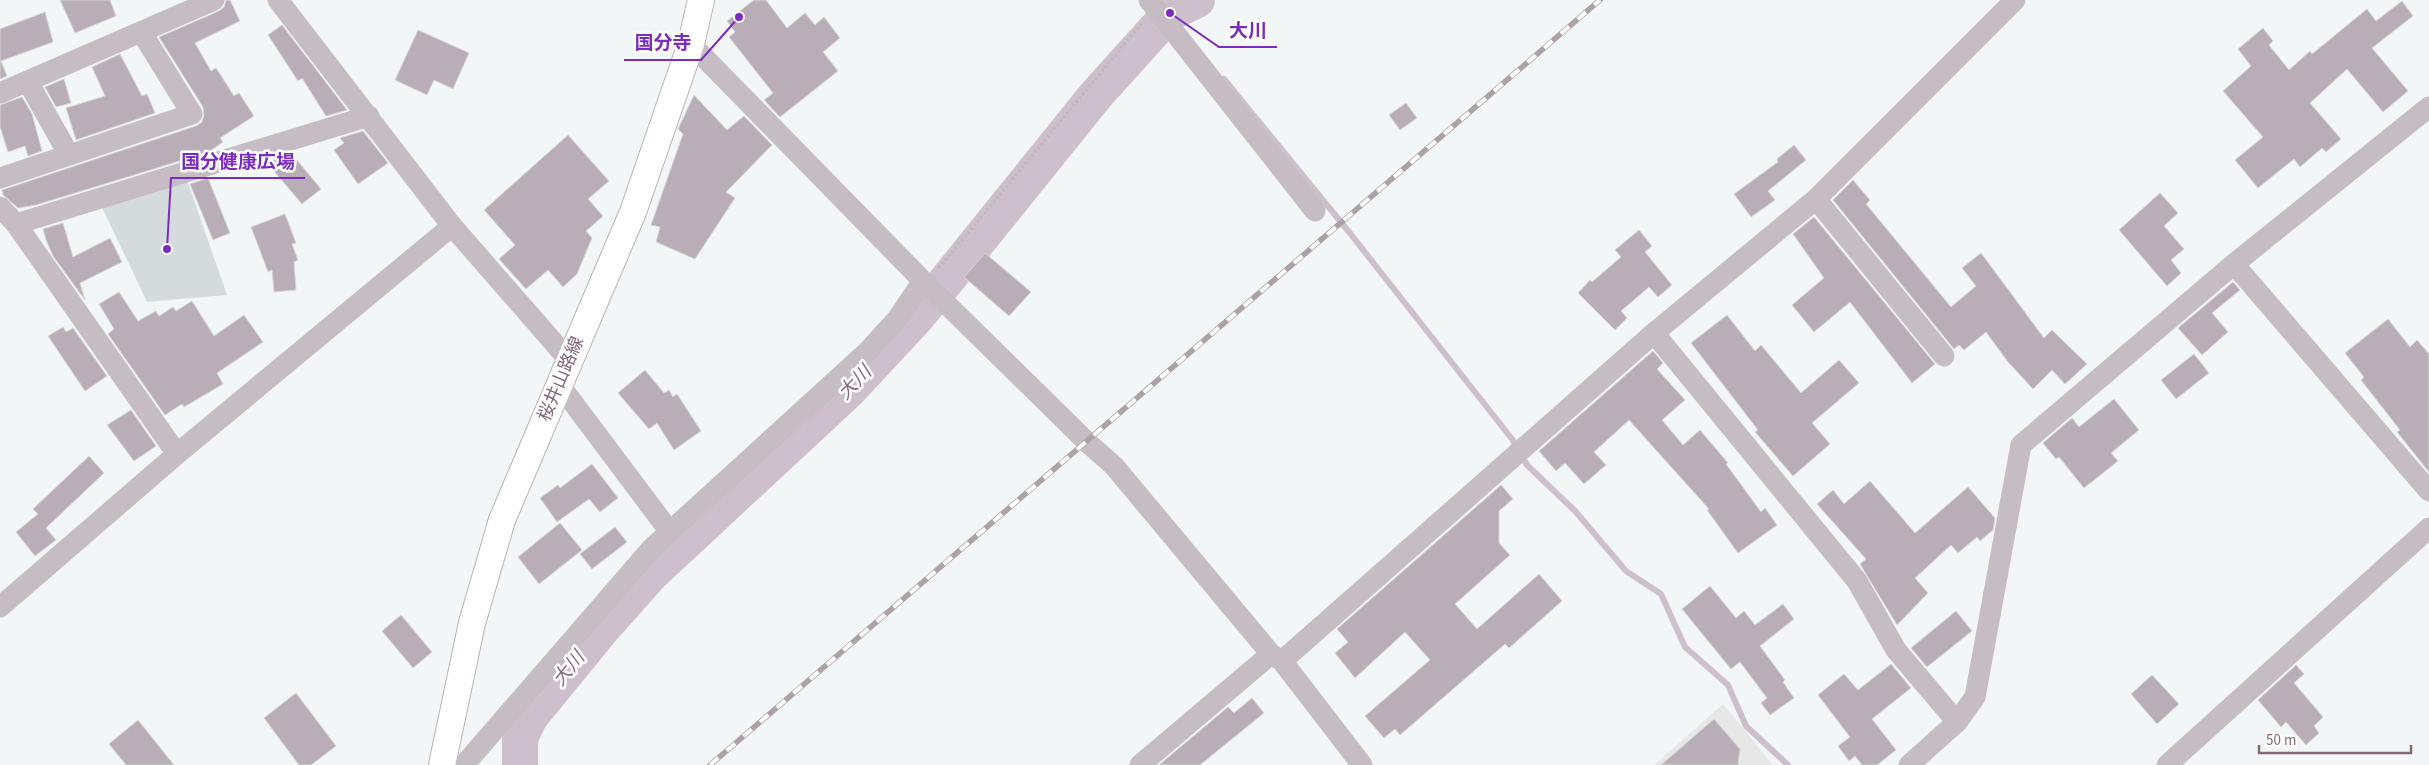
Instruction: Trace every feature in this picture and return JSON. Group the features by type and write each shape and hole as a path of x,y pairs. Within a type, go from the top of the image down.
{"main road":[{"name":"桜井山路線","path":"451,764 472,623 502,520 633,212 691,44 701,0"}],"street":[{"path":"0,93 142,33 214,0"},
{"path":"278,0 452,226 569,360"},
{"path":"1140,765 1276,658 1654,333 1816,199 2016,0"},
{"path":"1156,2 1315,212"},
{"path":"0,178 192,114 142,33"},
{"path":"691,44 923,281 1087,442 1114,466 1276,658 1362,765"},
{"path":"28,82 69,155"},
{"path":"1908,765 1957,722 1975,697 2021,445 2234,264 2429,107"},
{"path":"16,224 369,116"},
{"path":"1816,199 1944,356"},
{"path":"0,207 16,224 177,454"},
{"path":"0,607 177,454 452,226"},
{"path":"2234,264 2429,491"},
{"path":"451,764 652,548 867,352 898,318 923,281"},
{"path":"1654,333 1856,581 1896,650 1957,722"},
{"path":"559,384 670,532"},
{"path":"2167,765 2429,528"}],"path":[{"path":"923,281 934,274 1156,2"}],"shaded area":[{"path":"186,177 227,295 147,302 100,203"},
{"path":"1723,704 1773,765 1654,765"}],"building":[{"path":"60,0 110,0 116,16 75,33"},
{"path":"226,0 230,0 240,21 195,43 211,71 216,68 234,96 239,93 254,116 220,138 223,142 209,152 36,205 18,208 3,195 2,190 196,126 202,122 204,115 203,107 159,37 219,11 224,7"},
{"path":"754,0 766,0 787,28 805,13 815,25 824,17 840,38 823,52 838,71 780,117 764,100 773,93 729,37 735,32 727,21"},
{"path":"2402,1 2413,16 2372,48 2408,91 2383,112 2347,69 2310,103 2341,139 2326,152 2322,148 2300,167 2294,159 2258,188 2235,160 2263,137 2223,91 2251,66 2238,49 2263,28 2273,41 2269,45 2289,70 2310,51 2312,54 2367,9 2376,21"},
{"path":"45,12 53,42 1,61 7,76 0,79 0,29"},
{"path":"282,25 347,110 326,116 302,78 298,81 268,35"},
{"path":"418,30 469,53 453,89 434,80 427,95 395,80"},
{"path":"120,54 142,96 147,94 155,113 76,140 66,108 105,96 92,67"},
{"path":"64,79 71,103 56,107 45,87"},
{"path":"694,95 727,130 744,116 772,145 726,192 735,198 695,259 656,242 660,227 651,225 683,134 678,129"},
{"path":"22,97 32,114 42,151 28,156 25,146 8,152 0,127 0,105"},
{"path":"1406,103 1417,118 1400,130 1389,115"},
{"path":"363,131 388,163 358,184 334,150 344,143 340,138"},
{"path":"568,135 609,181 588,199 603,216 586,231 592,238 577,274 563,287 548,270 526,289 499,259 515,245 484,210"},
{"path":"1794,145 1806,160 1768,191 1775,200 1751,217 1734,194 1778,162 1777,159"},
{"path":"291,153 321,189 302,204 268,164 276,158"},
{"path":"208,178 230,233 213,240 190,184"},
{"path":"1853,180 1870,200 1866,204 1951,307 1976,286 1962,268 1981,253 2044,338 2052,330 2087,364 2065,384 2052,370 2033,389 2008,362 1986,332 1964,350 1959,345 1954,349 1833,200"},
{"path":"2160,193 2178,213 2164,226 2184,249 2171,260 2181,273 2167,286 2119,230"},
{"path":"285,214 296,243 292,244 298,260 294,262 296,290 274,292 272,270 268,272 251,227"},
{"path":"1814,217 1935,364 1912,383 1850,302 1814,332 1792,305 1824,278 1793,234"},
{"path":"63,223 73,257 110,238 122,262 80,283 85,300 53,256 46,240 43,229"},
{"path":"1639,230 1652,246 1645,252 1672,285 1658,297 1649,287 1621,311 1627,318 1615,330 1578,293 1590,280 1592,282 1621,257 1615,250"},
{"path":"985,253 1031,292 1009,316 964,277"},
{"path":"2233,282 2240,290 2212,313 2228,332 2202,355 2178,328"},
{"path":"119,292 138,321 156,311 159,316 173,307 176,311 192,301 214,336 244,315 263,342 217,373 223,384 184,407 182,404 165,415 108,334 114,329 99,304"},
{"path":"1727,315 1755,351 1761,345 1801,393 1839,360 1859,383 1812,423 1830,444 1793,476 1755,432 1758,430 1691,343"},
{"path":"2388,319 2410,347 2417,340 2429,354 2429,472 2397,432 2400,430 2361,380 2364,377 2345,353"},
{"path":"63,327 66,332 73,328 107,376 85,391 48,336"},
{"path":"1653,351 1663,363 1657,369 1685,400 1662,420 1683,445 1700,430 1728,463 1726,464 1761,512 1765,508 1777,525 1738,553 1707,510 1709,509 1629,420 1594,452 1606,465 1584,484 1565,463 1556,471 1539,451"},
{"path":"2194,354 2209,373 2176,399 2161,380"},
{"path":"645,370 664,393 669,390 673,397 677,394 701,431 674,450 657,423 649,429 618,393"},
{"path":"2114,399 2139,430 2111,453 2118,461 2084,488 2059,457 2056,459 2043,443 2072,418 2079,427"},
{"path":"131,410 156,446 134,461 107,425"},
{"path":"89,456 104,473 46,528 56,540 35,556 16,532 38,514 33,509"},
{"path":"592,464 618,498 600,512 589,499 557,522 540,498 558,485 560,488"},
{"path":"1870,481 1915,533 1968,487 1995,518 1993,530 1980,541 1977,537 1958,553 1951,545 1915,578 1928,593 1897,625 1860,564 1866,559 1817,504 1833,490 1844,504"},
{"path":"1501,485 1513,499 1499,511 1499,543 1510,555 1455,604 1477,629 1539,574 1562,601 1509,648 1505,644 1400,735 1395,729 1384,738 1365,716 1430,660 1405,632 1355,678 1335,653 1348,642 1337,629"},
{"path":"560,523 582,550 539,584 518,557"},
{"path":"615,527 627,542 592,569 580,554"},
{"path":"1710,586 1736,618 1744,611 1755,625 1783,604 1794,619 1760,646 1785,680 1783,682 1794,698 1770,715 1761,703 1767,698 1740,662 1731,669 1682,609"},
{"path":"1956,611 1972,631 1927,667 1911,648"},
{"path":"401,615 432,652 413,668 382,631"},
{"path":"1891,664 1911,688 1872,719 1896,750 1877,765 1862,765 1855,756 1849,761 1838,746 1850,737 1818,695 1844,674 1858,690"},
{"path":"2296,665 2304,674 2294,683 2323,717 2314,726 2319,733 2306,745 2286,722 2281,727 2258,700"},
{"path":"2152,675 2179,704 2157,724 2131,694"},
{"path":"296,693 336,746 311,765 299,765 264,718"},
{"path":"1252,698 1264,713 1200,765 1159,765 1228,707 1234,713"},
{"path":"1714,719 1740,749 1738,765 1661,765"},
{"path":"138,720 174,765 126,765 109,744"}],"waterway":[{"name":"大川","path":"520,765 520,738 530,717 602,629 651,574 849,390 917,317 1096,95 1170,13 1197,0"},
{"path":"1224,79 1349,232 1512,439 1527,465 1576,512 1626,571 1661,594 1685,647 1728,685 1746,726 1788,765"}],"railway":[{"path":"710,765 1600,0"}],"place":[{"name":"大川","path":"1170,13"},
{"name":"国分寺","path":"739,17"},
{"name":"国分健康広場","path":"167,249"}]}
